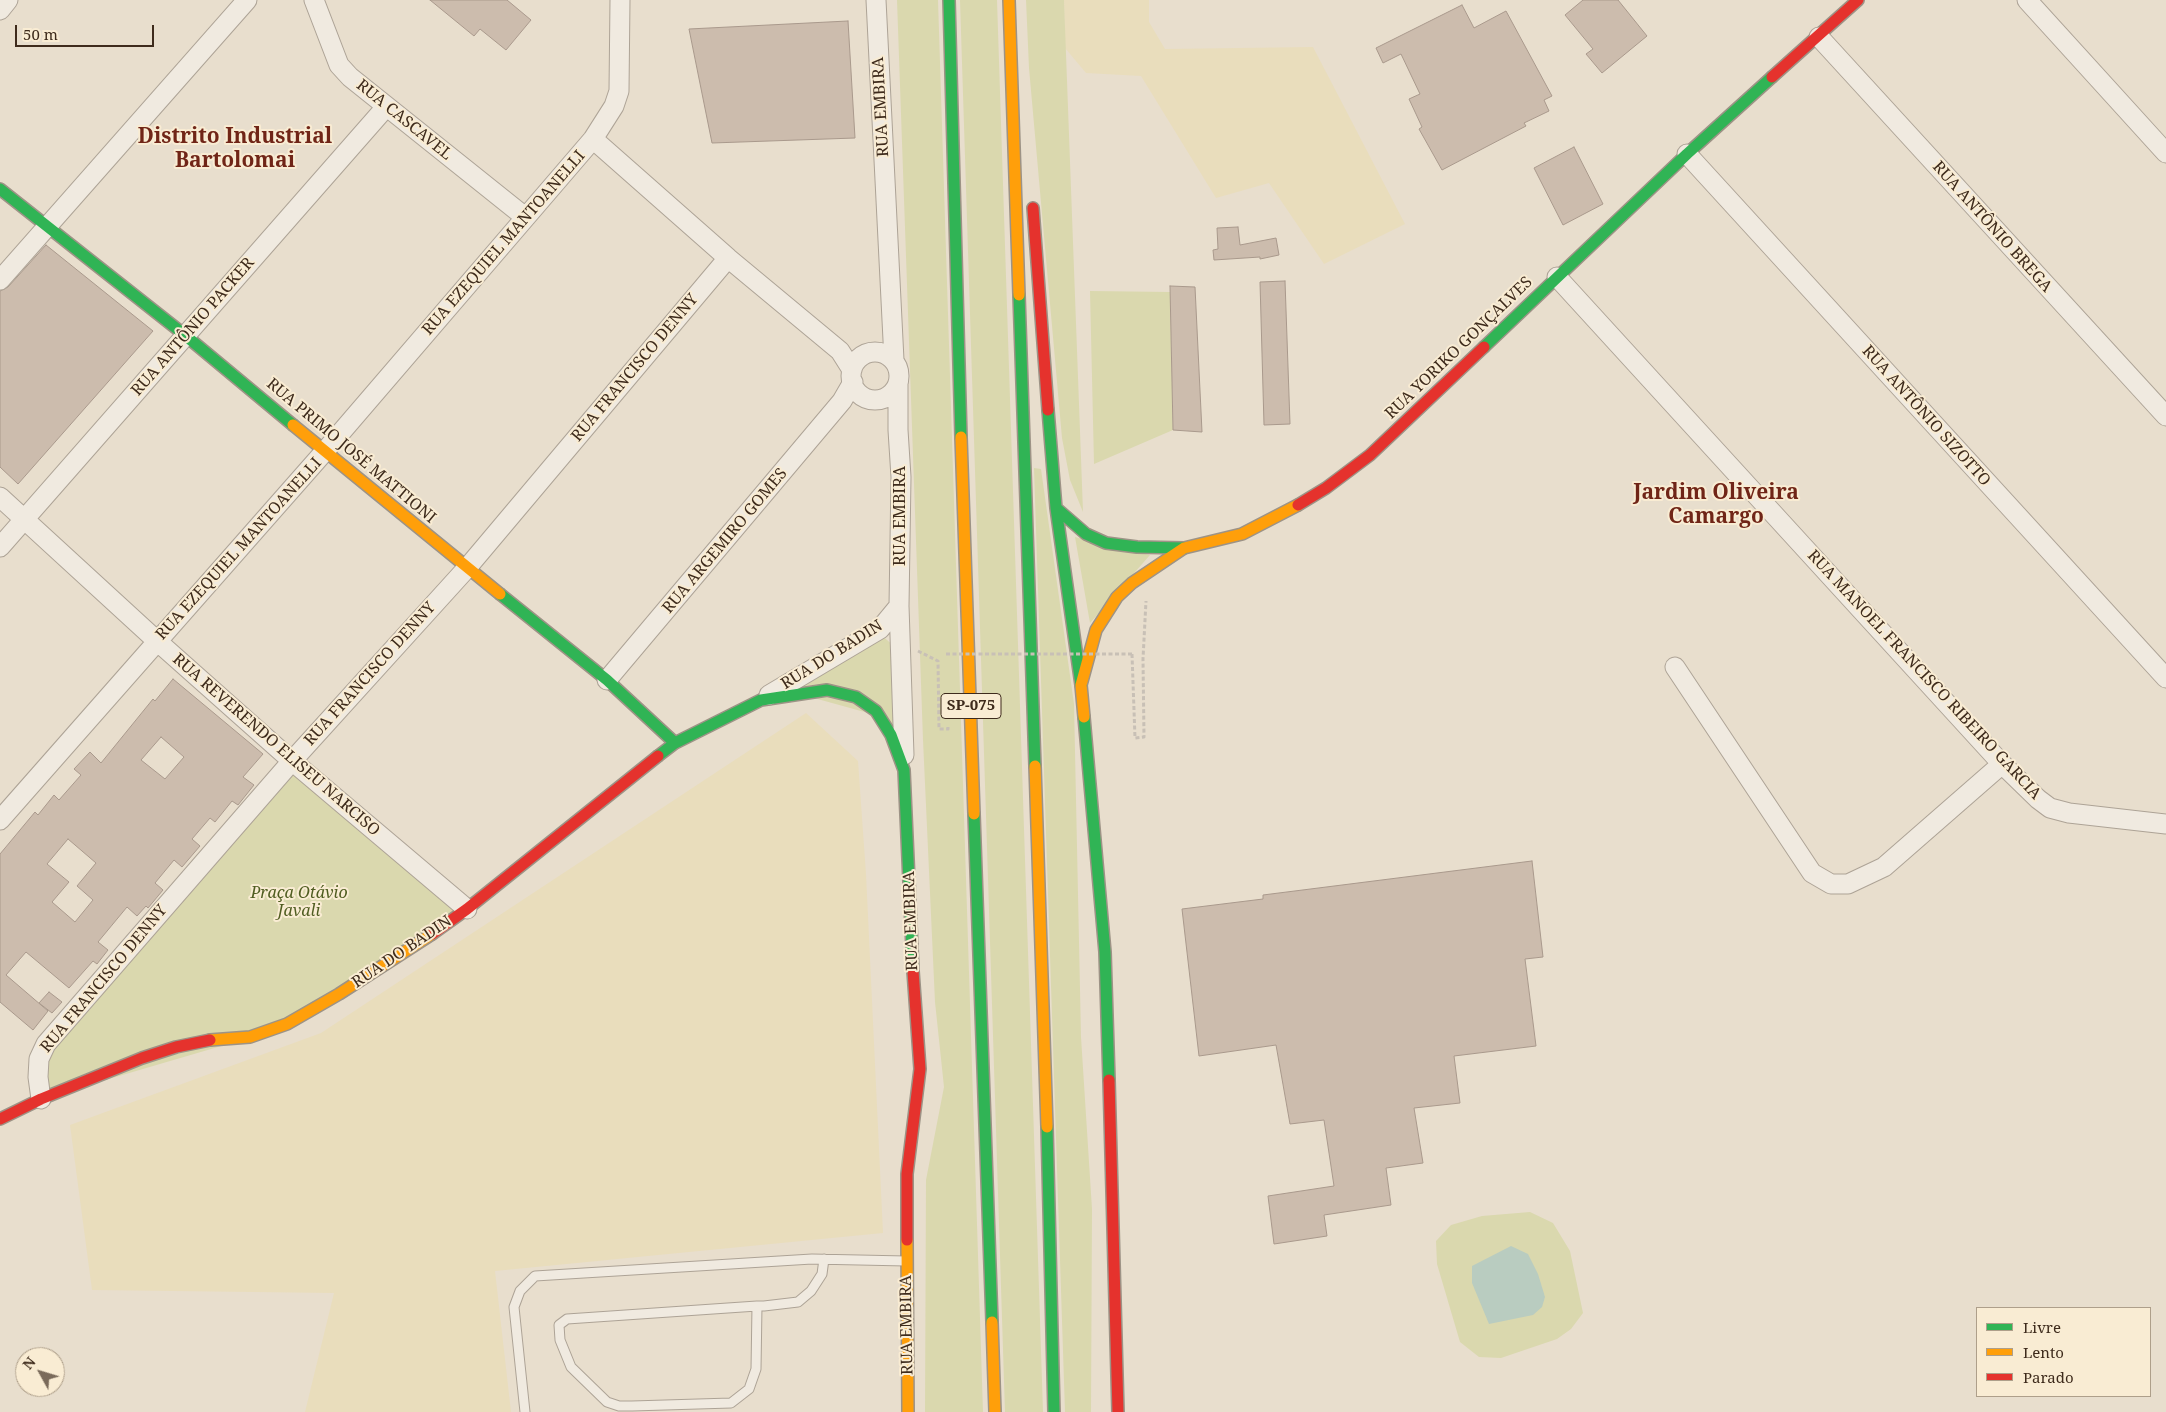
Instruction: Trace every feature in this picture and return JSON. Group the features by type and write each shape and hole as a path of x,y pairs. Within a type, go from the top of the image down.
{"main road":[{"name":"SP-075","path":"949,0 958,326 995,1412"},
{"path":"1009,0 1046,1092 1054,1412"},
{"name":"RUA YORIKO GONÇALVES","path":"1081,685 1096,630 1113,602 1132,583 1147,571 1184,548 1242,534 1285,513 1326,488 1370,455 1445,386 1687,154 1858,0"},
{"path":"1012,117 1025,152"},
{"name":"RUA PRIMO JOSÉ MATTIONI","path":"0,189 186,336 467,568 608,680 675,743"},
{"path":"1033,198 1056,508 1081,685 1105,952 1118,1412"},
{"path":"1056,508 1086,534 1106,543 1137,547 1184,548"},
{"name":"RUA DO BADIN","path":"0,1119 142,1058 176,1047 212,1040 250,1037 269,1032 287,1024 423,941 467,908 620,784 675,743 760,700 827,690 856,696 876,711 891,735 904,770"},
{"name":"RUA EMBIRA","path":"904,770 914,1002 920,1069 907,1174 908,1412"}],"street":[{"path":"0,10 8,0"},
{"path":"0,280 247,0"},
{"name":"RUA CASCAVEL","path":"314,0 339,65 386,107 525,218"},
{"name":"RUA EZEQUIEL MANTOANELLI","path":"0,820 325,451 593,139 614,106 619,91 620,0"},
{"name":"RUA EMBIRA","path":"868,374 892,334 876,0"},
{"path":"2026,0 2166,153"},
{"name":"RUA ANTÔNIO BREGA","path":"1818,37 2166,416"},
{"name":"RUA ANTÔNIO PACKER","path":"0,547 386,107"},
{"path":"593,139 728,258 868,374 898,430"},
{"name":"RUA ANTÔNIO SIZOTTO","path":"1687,154 2166,678"},
{"name":"RUA FRANCISCO DENNY","path":"41,1100 38,1059 46,1044 292,761 467,568 728,258"},
{"name":"RUA MANOEL FRANCISCO RIBEIRO GARCIA","path":"1557,277 2002,764 2050,808 2069,813 2166,824"},
{"name":"RUA EMBIRA","path":"868,374 898,367 898,430 901,477 899,606 904,770"},
{"name":"RUA ARGEMIRO GOMES","path":"608,680 842,401 868,374 880,399 888,396 898,384"},
{"name":"RUA REVERENDO ELISEU NARCISO","path":"0,497 156,641 292,761 467,908"},
{"name":"RUA DO BADIN","path":"760,700 880,629 899,606"},
{"path":"1675,667 1812,873 1831,884 1848,884 1884,867 2002,764"}],"lane":[{"path":"525,1412 514,1308 520,1291 535,1276 824,1259 906,1261"},
{"path":"758,1306 756,1369 749,1389 731,1403 633,1409 607,1402 571,1367 560,1340 558,1325 567,1319 798,1302 811,1291 822,1274 824,1259"}],"path":[{"path":"947,663 946,654 1132,654 1135,738 1144,737 1143,658 1146,600"},
{"path":"938,661 939,729 948,729 948,720"}],"shaded area":[{"path":"1064,0 1149,0 1149,22 1165,49 1313,47 1405,224 1324,264 1269,183 1216,198 1141,76 1086,73 1065,48"},
{"path":"806,713 858,761 866,874 883,1233 495,1271 511,1412 305,1412 334,1293 92,1290 70,1125 321,1033"},
{"path":"1511,1246 1528,1254 1538,1274 1545,1297 1542,1307 1533,1315 1489,1324 1472,1283 1472,1266"}],"green space":[{"path":"897,0 938,0 983,1412 925,1412 926,1180 944,1087 935,1002 923,740"},
{"path":"960,0 997,0 1043,1412 1005,1412"},
{"path":"1026,0 1064,0 1083,512 1070,480 1062,438 1029,68"},
{"path":"1090,291 1170,292 1173,430 1094,464"},
{"path":"1034,468 1041,469 1074,704 1081,1037 1092,1209 1091,1412 1065,1412"},
{"path":"1075,537 1150,555 1090,623"},
{"path":"879,633 895,647 904,742 879,716 785,690"},
{"name":"Praça Otávio Javali","path":"288,765 460,908 269,1032 44,1098 39,1059"},
{"path":"1530,1212 1553,1223 1570,1251 1583,1313 1571,1329 1557,1339 1501,1358 1479,1357 1460,1342 1437,1264 1436,1241 1451,1225 1482,1216"}],"building":[{"path":"430,0 507,0 531,20 506,50 480,29 474,36"},
{"path":"1583,0 1618,0 1647,36 1602,73 1586,54 1593,49 1565,15"},
{"path":"1462,5 1474,28 1506,11 1552,96 1544,100 1549,111 1524,123 1526,126 1442,170 1419,129 1422,127 1409,99 1420,94 1401,54 1383,63 1376,48"},
{"path":"848,21 855,138 712,143 689,29"},
{"path":"1574,147 1603,204 1563,225 1534,168"},
{"path":"1238,227 1240,245 1276,238 1279,255 1260,259 1260,257 1214,260 1213,250 1218,249 1217,228"},
{"path":"46,245 153,331 18,484 0,467 0,291 8,287"},
{"path":"1285,281 1290,424 1264,425 1260,282"},
{"path":"1170,286 1195,287 1202,432 1173,430"},
{"path":"173,679 263,754 243,777 254,785 238,805 232,801 215,822 210,818 192,839 200,846 182,867 174,860 155,883 163,890 148,908 146,906 137,916 127,907 98,942 108,950 97,964 93,961 69,988 26,952 6,975 48,1011 33,1030 0,1002 0,854 35,812 38,815 54,795 59,800 81,775 74,769 90,752 101,763 153,699 155,701","holes":["161,737 184,757 165,779 141,760","68,839 96,863 77,886 93,900 75,922 52,902 69,882 47,864"]},
{"path":"1532,861 1543,957 1525,959 1536,1046 1454,1056 1460,1103 1414,1108 1423,1163 1386,1168 1391,1205 1324,1215 1327,1236 1274,1244 1268,1196 1334,1186 1324,1120 1290,1124 1276,1045 1199,1056 1182,909 1263,899 1263,895"},
{"path":"49,992 62,1002 52,1013 39,1003"}],"traffic: fast":[{"path":"949,0 961,437"},
{"path":"1484,347 1687,154 1772,77"},
{"path":"0,189 186,336 293,425"},
{"path":"1019,295 1035,766"},
{"path":"1048,410 1056,508 1081,685"},
{"path":"1056,508 1086,534 1106,543 1137,547 1184,548"},
{"path":"500,594 607,680 675,743"},
{"path":"658,756 675,743 761,700 827,690 856,697 876,711 891,735 904,770 913,971"},
{"path":"1084,717 1105,952 1109,1080"},
{"path":"974,814 992,1322"},
{"path":"1047,1127 1054,1412"}],"traffic: slow":[{"path":"1009,0 1019,295"},
{"path":"293,425 500,594"},
{"path":"961,437 974,814"},
{"path":"1084,717 1081,685 1096,630 1117,597 1132,583 1184,548 1242,534 1298,505"},
{"path":"1035,766 1047,1127"},
{"path":"210,1040 250,1037 287,1024 339,994 432,934"},
{"path":"907,1240 908,1412"},
{"path":"992,1322 995,1412"}],"traffic: jam":[{"path":"1772,77 1858,0"},
{"path":"1033,208 1048,410"},
{"path":"1298,505 1326,488 1370,455 1484,347"},
{"path":"432,934 467,909 658,756"},
{"path":"907,1240 907,1174 920,1069 913,971"},
{"path":"0,1119 41,1099 142,1058 176,1047 210,1040"},
{"path":"1109,1080 1118,1412"}],"district":[{"name":"Distrito Industrial Bartolomai","path":"235,149"},
{"name":"Jardim Oliveira Camargo","path":"1716,505"}]}
